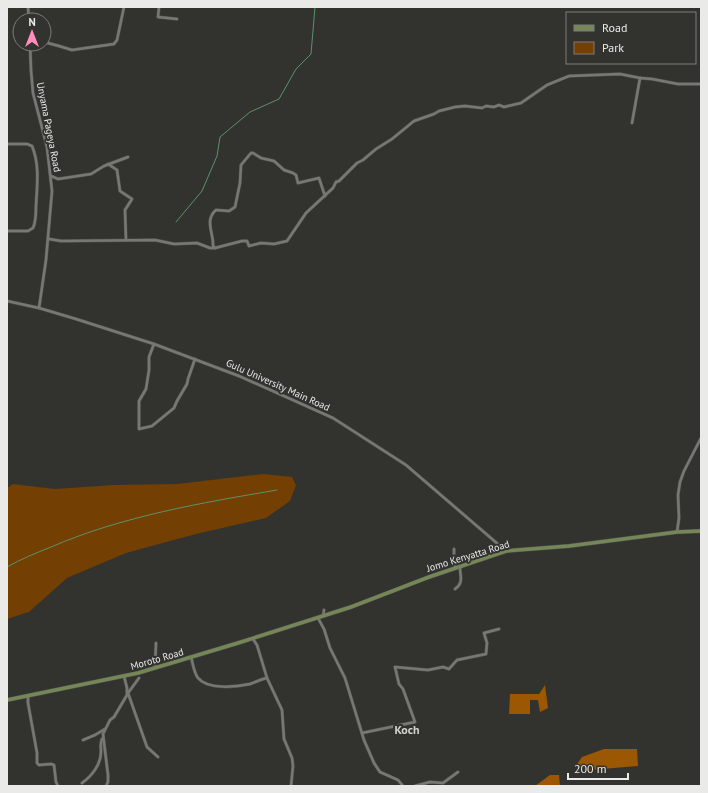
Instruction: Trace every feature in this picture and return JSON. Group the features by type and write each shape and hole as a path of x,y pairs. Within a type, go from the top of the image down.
{"main road":[{"name":"Jomo Kenyatta Road","path":"308,621 506,551 569,546 677,532 701,531"},
{"name":"Moroto Road","path":"7,700 124,676 155,668 308,621"}],"street":[{"path":"52,44 72,50 114,44 117,40 124,7"},
{"path":"159,7 158,17 177,19"},
{"name":"Unyama Pageya Road","path":"30,52 33,93 46,147 52,191 49,239 39,308"},
{"path":"49,239 62,241 155,240 174,244 197,243 210,248 242,241 247,242 249,246 261,243 274,244 286,241 306,213 357,163 392,139 414,121 439,111 465,106 482,108 486,106 494,107 498,105 504,107 521,103 547,85 569,76 620,74 678,84 701,84"},
{"path":"632,123 640,78"},
{"path":"7,144 27,144 32,146 38,174 38,184 33,228 28,231 7,232"},
{"path":"215,248 213,246 214,241 209,227 213,214 216,210 229,211 235,207 240,183 241,165 251,153 261,158 274,161 284,170 296,175 298,183 320,178 325,196"},
{"path":"51,176 58,179 87,175 108,164 128,157"},
{"path":"108,164 117,170 120,191 132,199 125,210 126,240"},
{"name":"Gulu University Main Road","path":"7,301 39,308 94,324 154,344 239,376 294,399 333,418 353,429 406,465 506,551"},
{"path":"154,344 149,357 149,370 146,389 139,401 139,429 152,426 174,408 187,384 195,359"},
{"path":"677,532 679,518 678,495 680,482 701,438"},
{"path":"454,550 454,560 462,580 460,586 455,589"},
{"path":"323,616 324,610"},
{"path":"318,618 324,629 330,648 345,678 365,742 378,770 398,780 403,786"},
{"path":"362,733 415,722 403,688 399,684 395,667 428,670 443,667 449,669 457,660 486,654 487,643 484,633 499,629"},
{"path":"253,639 257,646 267,678 282,710 284,739 292,758 293,766 291,786"},
{"path":"155,668 156,643"},
{"path":"191,657 197,676 200,680 208,684 220,687 231,687 248,684 267,678"},
{"path":"124,676 128,693 147,747 158,757"},
{"path":"82,783 89,778 100,762 100,744 110,720 115,716 128,693 140,678"},
{"path":"28,695 28,703 37,753 37,763 39,765 54,765 56,782 58,786"},
{"path":"83,740 106,729"},
{"path":"103,737 108,775 108,782 106,786"},
{"path":"416,786 430,782 443,783 458,772"}],"green space":[{"path":"263,474 292,477 296,485 290,501 266,518 196,534 126,553 67,578 29,612 7,619 7,488 13,484 55,489 113,485 177,484"}],"shaded area":[{"path":"545,685 548,708 540,712 538,700 530,700 530,714 509,714 510,694 539,694"},
{"path":"604,749 637,749 638,766 589,770 577,764 582,757"},
{"path":"550,775 559,775 560,786 535,786"}],"waterway":[{"path":"176,222 202,191 217,156 220,137 250,112 279,99 296,69 311,54 315,7"},
{"path":"7,567 29,556 78,536 134,519 220,500 277,490"}],"district":[{"name":"Koch","path":"407,729"}]}
